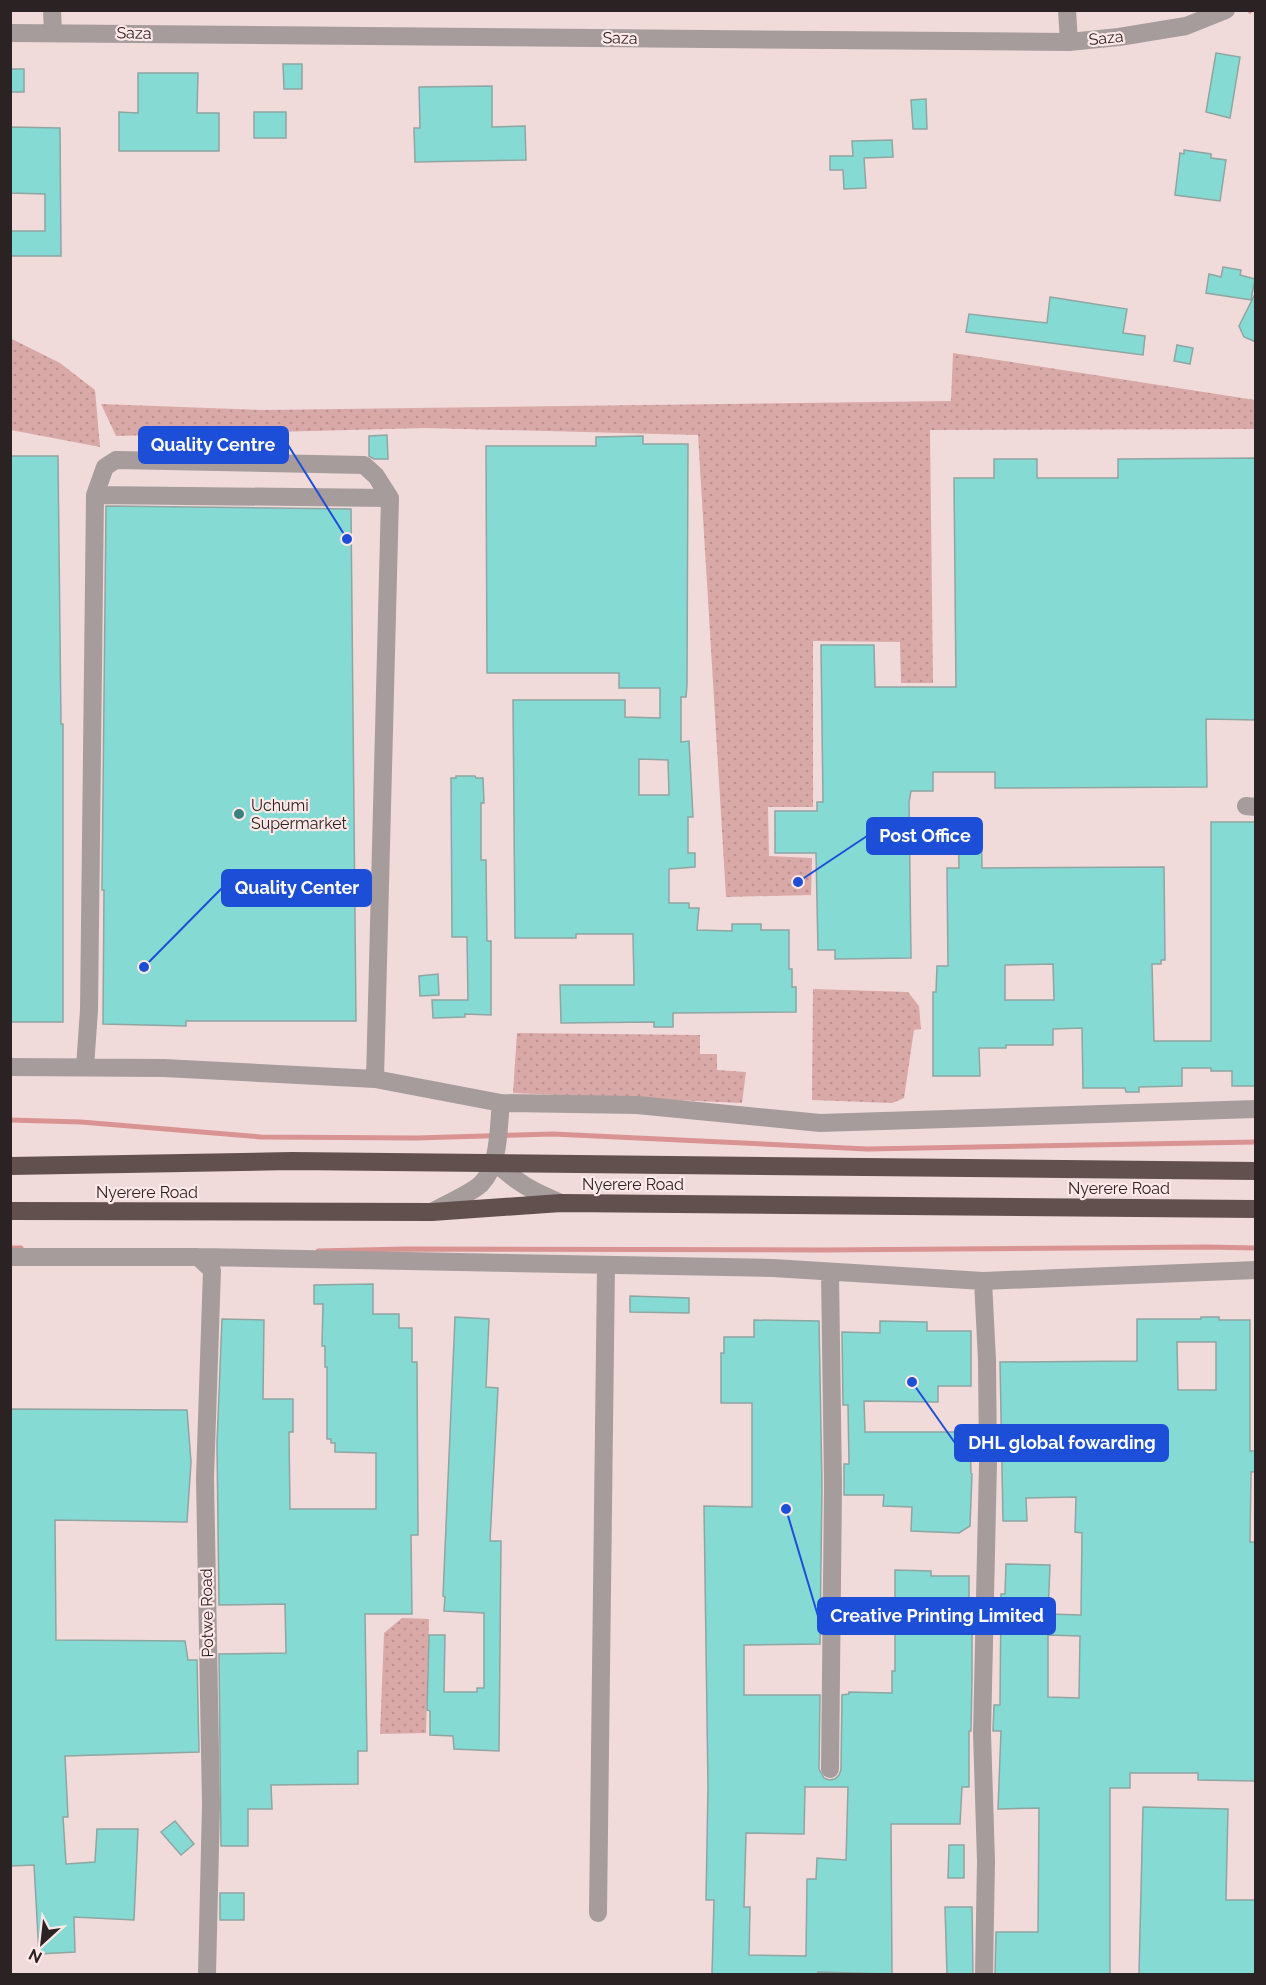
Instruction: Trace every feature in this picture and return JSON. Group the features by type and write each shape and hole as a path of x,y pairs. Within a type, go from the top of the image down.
{"highway":[{"name":"Nyerere Road","path":"10,1166 292,1161 494,1161 571,1165 1256,1171"},
{"name":"Nyerere Road","path":"10,1211 432,1212 561,1203 1256,1209"}],"street":[{"path":"52,10 52,33"},
{"path":"1067,10 1069,42"},
{"name":"Saza","path":"10,33 1069,42 1119,37 1186,26 1226,10"},
{"path":"85,1067 89,1010 95,495 105,468 116,460 364,465 376,476 390,498 375,1079"},
{"path":"95,495 390,498"},
{"path":"10,1067 164,1068 375,1079 501,1104 637,1105 819,1123 1256,1109"},
{"path":"432,1212 480,1185 494,1161 501,1104"},
{"path":"494,1161 508,1175 530,1190 561,1203"},
{"path":"10,1257 198,1257 772,1268 983,1281 1256,1270"},
{"name":"Potwe Road","path":"198,1257 212,1270 206,1478 211,1805 207,1974"},
{"path":"598,1913 606,1266"},
{"path":"830,1272 833,1486 830,1769"},
{"path":"983,1281 987,1360 988,1462 982,1733 986,1861 984,1974"}],"shaded area":[{"path":"10,338 60,363 95,390 100,447 11,430"},
{"path":"953,353 1255,400 1255,429 930,430 933,683 901,683 900,642 813,641 813,807 768,807 769,856 812,858 811,895 726,897 698,435 426,428 116,436 101,404 264,410 951,401"},
{"path":"813,989 908,992 919,1006 921,1029 914,1030 904,1098 892,1103 812,1100"},
{"path":"517,1033 700,1035 700,1054 717,1054 717,1070 746,1072 742,1103 513,1093"},
{"path":"402,1618 429,1619 426,1733 380,1734 384,1633"}],"building":[{"path":"1216,53 1240,57 1230,118 1206,112"},
{"path":"283,64 302,64 302,89 284,89"},
{"path":"10,69 24,69 24,92 10,92"},
{"path":"138,73 198,73 197,113 219,113 219,151 119,151 119,112 138,113"},
{"path":"492,86 492,127 525,126 526,160 415,162 414,128 420,128 419,87"},
{"path":"926,99 927,129 913,129 911,100"},
{"path":"254,112 286,112 286,138 254,138"},
{"path":"10,127 60,128 61,256 10,256 10,231 45,231 45,194 10,193"},
{"path":"892,140 893,157 864,158 866,188 844,189 843,170 830,170 830,156 853,156 852,141"},
{"path":"1184,150 1211,154 1211,158 1226,160 1220,201 1175,195 1180,153 1184,154"},
{"path":"1223,267 1241,270 1240,275 1255,279 1251,300 1206,293 1209,274 1221,277"},
{"path":"1256,292 1256,342 1244,337 1239,326"},
{"path":"1050,297 1127,309 1123,333 1145,336 1143,355 966,332 969,314 1047,323"},
{"path":"1177,345 1193,348 1190,364 1174,361"},
{"path":"387,435 388,459 374,459 369,456 369,436"},
{"path":"643,436 643,444 688,444 687,685 686,697 681,697 681,742 689,741 693,817 688,817 688,853 695,853 695,867 669,869 669,903 689,903 689,908 699,908 697,930 732,931 732,924 761,924 761,930 789,930 789,969 792,969 792,987 796,987 796,1012 673,1013 673,1027 654,1027 654,1022 561,1023 560,985 634,985 633,934 576,934 576,938 515,938 513,700 625,700 625,717 660,718 660,688 619,688 619,673 487,673 486,446 596,446 596,437","holes":["639,759 668,760 669,795 639,795"]},
{"path":"10,456 58,456 61,724 63,724 63,1022 10,1022"},
{"path":"1256,458 1256,720 1206,719 1207,787 995,788 995,772 933,772 933,791 911,791 909,802 911,958 835,959 835,950 818,950 816,853 775,853 775,811 817,811 817,802 823,802 821,645 874,645 875,687 956,687 954,478 994,478 994,459 1037,459 1037,478 1118,478 1118,459"},
{"path":"106,506 351,509 356,1021 186,1021 186,1026 103,1024"},
{"path":"456,776 483,778 481,860 486,860 487,941 491,941 491,1015 465,1014 465,1017 433,1018 432,1000 468,1000 467,937 452,937 451,778 456,778"},
{"path":"981,822 982,868 1164,867 1165,960 1161,960 1161,964 1152,964 1154,1041 1211,1041 1211,822 1256,822 1256,1086 1232,1086 1232,1071 1182,1068 1182,1086 1139,1087 1139,1092 1126,1092 1125,1088 1083,1088 1082,1028 1053,1029 1053,1045 1006,1045 1006,1048 979,1048 980,1076 933,1076 933,992 936,992 937,966 948,966 947,868 959,868 958,823","holes":["1053,964 1054,1000 1005,1000 1005,965"]},
{"path":"438,974 439,995 420,996 419,976"},
{"path":"373,1284 373,1314 399,1314 399,1328 412,1328 412,1362 417,1362 418,1535 411,1535 412,1614 365,1614 367,1751 358,1751 358,1784 271,1785 272,1809 248,1809 248,1846 221,1846 219,1654 286,1653 285,1604 219,1605 217,1443 222,1319 264,1320 263,1399 293,1399 293,1432 289,1432 290,1509 376,1509 376,1453 335,1452 335,1443 327,1439 327,1367 325,1367 325,1346 322,1346 323,1304 314,1304 314,1285"},
{"path":"630,1296 689,1298 689,1313 630,1312"},
{"path":"455,1317 489,1319 486,1387 498,1388 490,1541 501,1541 499,1751 454,1749 453,1736 430,1735 430,1711 427,1710 429,1635 445,1635 444,1692 477,1692 477,1688 484,1688 484,1613 444,1611"},
{"path":"1201,1317 1219,1317 1219,1320 1250,1320 1250,1451 1256,1451 1256,1472 1251,1472 1250,1542 1256,1542 1256,1781 1198,1780 1198,1773 1130,1773 1130,1788 1110,1788 1110,1974 995,1974 996,1932 1038,1932 1039,1808 998,1809 1001,1731 993,1731 994,1705 1000,1705 1001,1594 1005,1594 1006,1564 1050,1565 1048,1614 1081,1615 1082,1533 1075,1532 1076,1497 1026,1498 1027,1521 1003,1521 1000,1362 1137,1361 1137,1319 1201,1319","holes":["1177,1342 1216,1342 1216,1390 1178,1390","1048,1635 1080,1636 1079,1698 1048,1697"]},
{"path":"754,1320 819,1321 822,1486 820,1644 744,1645 744,1695 820,1695 819,1769 824,1778 835,1779 841,1770 842,1695 849,1694 849,1692 892,1693 892,1671 895,1671 895,1570 931,1571 931,1576 969,1576 969,1598 972,1598 972,1680 969,1787 962,1787 960,1824 891,1824 892,1974 818,1972 817,1974 712,1974 714,1900 706,1900 708,1787 704,1506 752,1507 752,1403 721,1403 721,1353 724,1353 724,1337 754,1337","holes":["805,1787 848,1787 846,1860 817,1858 816,1879 807,1879 806,1956 749,1955 750,1907 744,1907 746,1833 804,1834"]},
{"path":"880,1321 927,1322 927,1331 971,1331 971,1386 938,1386 938,1402 864,1401 865,1432 970,1432 972,1474 970,1526 959,1533 911,1531 912,1507 883,1506 884,1495 844,1495 844,1464 849,1464 848,1405 843,1405 842,1332 880,1333"},
{"path":"10,1409 187,1410 191,1462 187,1522 55,1520 56,1640 185,1641 188,1660 197,1660 199,1752 65,1756 68,1817 63,1817 66,1864 95,1862 97,1829 138,1829 134,1920 74,1917 75,1952 39,1954 34,1865 10,1866"},
{"path":"1143,1807 1228,1809 1226,1900 1256,1900 1256,1974 1139,1974"},
{"path":"175,1821 194,1844 181,1855 161,1832"},
{"path":"949,1845 964,1845 964,1878 948,1878"},
{"path":"220,1893 244,1893 244,1920 220,1920"},
{"path":"945,1907 972,1907 973,1974 947,1974"}],"waterway":[{"path":"10,1120 81,1122 261,1137 416,1138 553,1134 867,1149 1256,1142"},
{"path":"10,1248 21,1248"},
{"path":"318,1251 1256,1248"}],"place":[{"name":"Quality Centre","path":"347,539"},
{"name":"Uchumi Supermarket","path":"239,814"},
{"name":"Post Office","path":"798,882"},
{"name":"Quality Center","path":"144,967"},
{"name":"DHL global fowarding","path":"912,1382"},
{"name":"Creative Printing Limited","path":"786,1509"}]}
